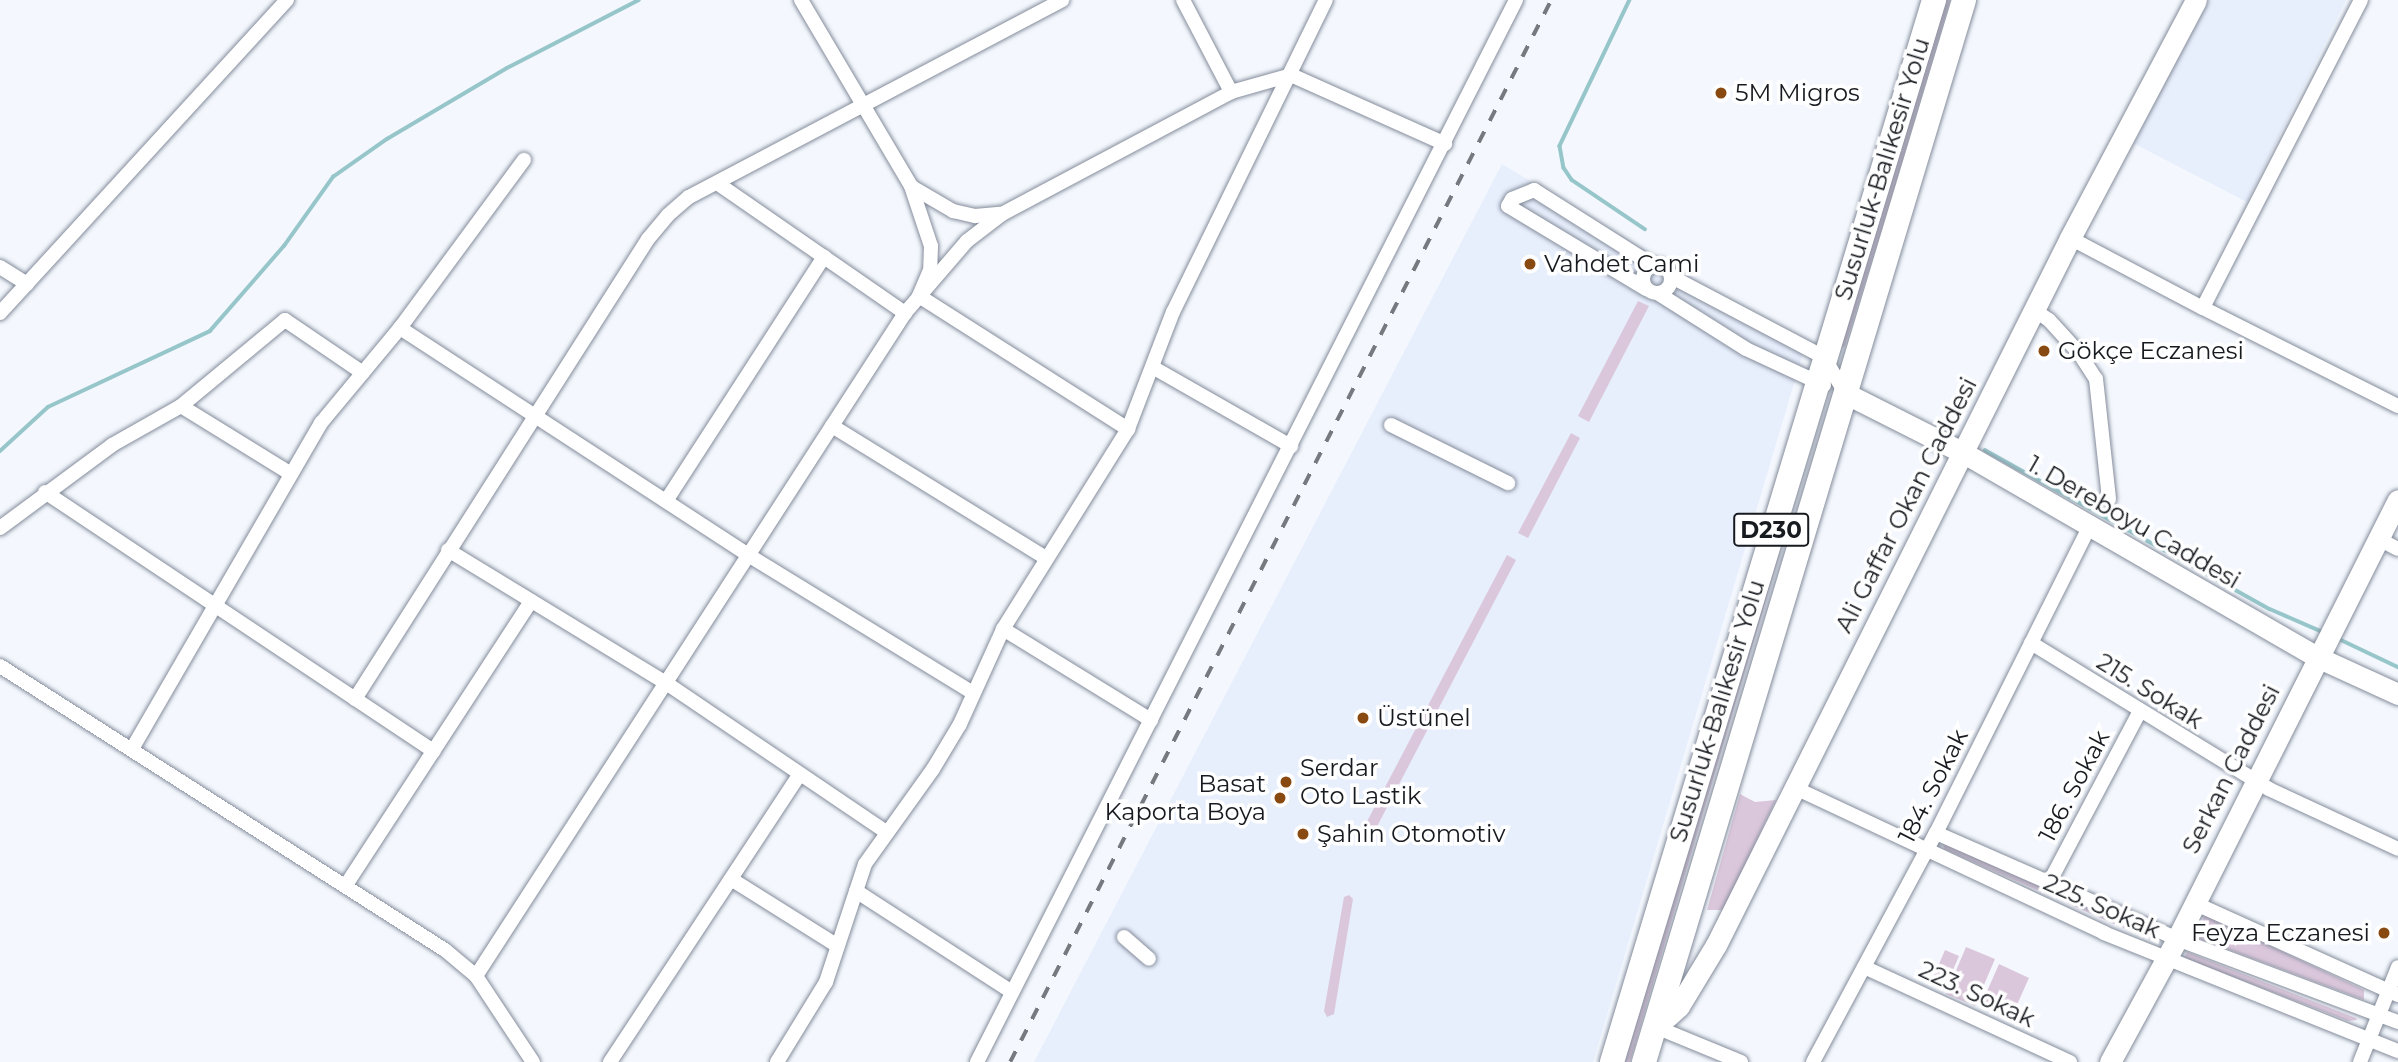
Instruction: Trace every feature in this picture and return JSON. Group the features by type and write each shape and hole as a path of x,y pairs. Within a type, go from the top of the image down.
{"highway":[{"name":"Susurluk-Balıkesir Yolu","path":"1612,1062 1934,0"},
{"name":"Susurluk-Balıkesir Yolu","path":"1644,1062 1964,0"}],"main road":[{"name":"Ali Gaffar Okan Caddesi","path":"1656,1027 1679,1006 1699,976 2070,238 2196,0"},
{"name":"1. Dereboyu Caddesi","path":"1845,393 1962,452 2089,528 2317,656 2398,694"},
{"name":"Serkan Caddesi","path":"2110,1062 2177,939 2253,780 2317,656 2389,544 2398,500"}],"street":[{"path":"0,313 286,0"},
{"path":"801,0 911,186 930,246 930,270 919,296"},
{"path":"1183,0 1231,92"},
{"path":"777,1062 826,982 866,863 933,769 1003,629 1128,429 1154,368 1173,312 1326,0"},
{"path":"977,1062 1516,0"},
{"path":"2203,308 2361,0"},
{"path":"355,699 648,239 689,197 1060,1"},
{"path":"476,976 905,313 967,241 1002,214 1231,92 1291,75 1445,144"},
{"path":"132,749 321,424 400,328 524,160"},
{"path":"717,183 905,313"},
{"path":"911,186 953,211 975,216 1002,214"},
{"path":"1652,291 1670,286 1671,277 1667,269 1654,266 1534,190 1512,199 1508,206 1745,349 1845,393"},
{"path":"2070,238 2398,406"},
{"path":"666,501 824,257"},
{"path":"1652,291 1644,275 1654,266"},
{"path":"0,267 27,284"},
{"path":"1671,277 1824,357 1845,393"},
{"path":"919,296 1128,429"},
{"path":"2034,310 2049,320 2080,352 2096,379 2109,499"},
{"path":"0,527 112,445 181,406 285,320 363,373"},
{"path":"400,328 748,555 973,693"},
{"path":"1154,368 1291,446"},
{"path":"181,406 291,474"},
{"path":"1391,425 1508,484"},
{"path":"832,426 1045,558"},
{"path":"45,492 433,751"},
{"name":"184. Sokak","path":"1813,1062 1936,833 2089,528"},
{"path":"448,550 666,683 886,832"},
{"path":"346,885 531,601"},
{"path":"1003,629 1151,720"},
{"name":"215. Sokak","path":"2031,643 2253,780 2398,849"},
{"path":"0,666 346,885 476,976 533,1062"},
{"name":"186. Sokak","path":"2050,881 2139,712"},
{"path":"610,1062 800,774"},
{"name":"225. Sokak","path":"1793,787 2166,959 2398,1051"},
{"name":"225. Sokak","path":"1936,833 2177,939 2398,1022"},
{"path":"731,879 838,946"},
{"path":"856,891 1012,992"},
{"path":"2194,903 2393,994"},
{"path":"1124,937 1149,959"},
{"name":"223. Sokak","path":"1864,967 2070,1062"},
{"path":"2360,1062 2379,1016 2393,994 2398,967"},
{"path":"1656,1027 1741,1062"}],"shaded area":[{"path":"1944,0 1950,0 1884,222 1845,346 1838,350"},
{"path":"2204,0 2346,0 2247,202 2133,143"},
{"path":"1502,164 1805,346 1593,1062 1034,1062"},
{"path":"1638,301 1649,306 1589,422 1578,416"},
{"path":"1823,405 1630,1062 1624,1062"},
{"path":"1571,433 1580,438 1528,538 1518,533"},
{"path":"1507,555 1516,560 1371,838 1361,833"},
{"path":"1740,794 1755,802 1776,800 1723,910 1707,910"},
{"path":"1943,842 2036,883 2155,942 1944,849"},
{"path":"1349,895 1353,899 1334,1014 1327,1017 1324,1011 1344,897"},
{"path":"2205,915 2364,990 2364,1000 2195,937"},
{"path":"1966,947 1995,959 1975,1006 1946,994"},
{"path":"1945,950 1959,956 1947,984 1933,978"},
{"path":"2187,952 2357,1020 2348,1021 2184,958"},
{"path":"1999,964 2029,978 2011,1018 1981,1005"}],"waterway":[{"path":"0,451 48,407 210,331 284,246 333,177 387,139 507,68 639,0"},
{"path":"1630,0 1560,146 1564,168 1572,180 1645,229"},
{"path":"1985,450 2270,609 2323,632"},
{"path":"2337,638 2398,667"}],"railway":[{"path":"1010,1062 1551,0"}],"place":[{"name":"5M Migros","path":"1721,93"},
{"name":"Vahdet Cami","path":"1530,264"},
{"name":"Gökçe Eczanesi","path":"2044,351"},
{"name":"Üstünel","path":"1363,718"},
{"name":"Serdar Oto Lastik","path":"1286,782"},
{"name":"Basat Kaporta Boya","path":"1280,798"},
{"name":"Şahin Otomotiv","path":"1303,834"},
{"name":"Feyza Eczanesi","path":"2384,933"}]}
